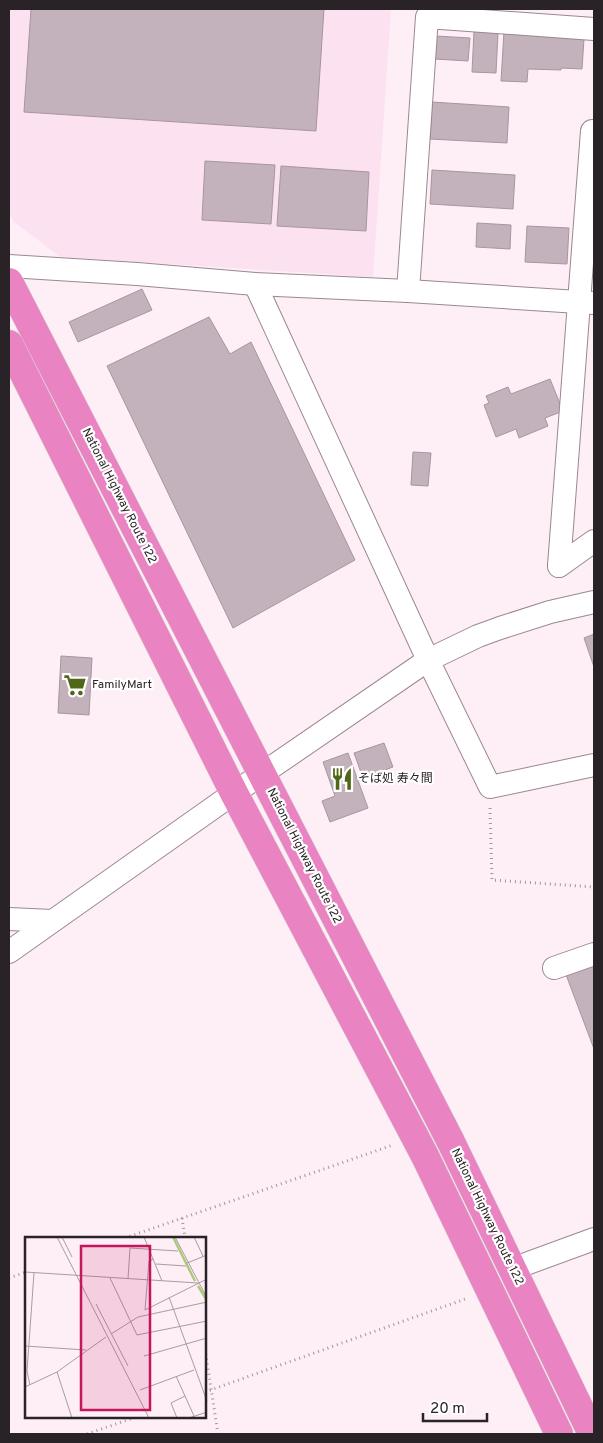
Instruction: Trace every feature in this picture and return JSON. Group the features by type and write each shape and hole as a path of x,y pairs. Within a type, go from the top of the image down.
{"highway":[{"name":"National Highway Route 122","path":"9,282 451,1142 592,1434"},
{"path":"9,344 234,793 415,1138 559,1434"}],"street":[{"path":"408,291 427,17 594,30"},
{"path":"594,131 592,131 587,302 559,566 594,541"},
{"path":"9,266 255,284 587,302"},
{"path":"255,284 428,660 490,787 594,765"},
{"path":"9,952 234,793 428,660 478,636 500,628 550,612 594,602"},
{"path":"9,918 52,922"},
{"path":"554,968 594,954"},
{"path":"512,1269 594,1239"}],"path":[{"path":"490,787 492,880 594,887"},
{"path":"128,1237 415,1138"},
{"path":"182,1218 185,1237"},
{"path":"9,1278 25,1272"},
{"path":"206,1392 490,1290"},
{"path":"206,1355 218,1434"},
{"path":"87,1434 133,1418"}],"shaded area":[{"path":"9,9 391,9 373,277 60,257 13,221 9,213"}],"building":[{"path":"31,9 324,9 316,131 24,112"},
{"path":"474,31 498,33 496,73 472,72"},
{"path":"504,31 563,35 563,38 584,39 582,69 528,69 527,82 501,81"},
{"path":"436,36 470,38 468,61 435,59"},
{"path":"432,102 509,107 507,143 430,139"},
{"path":"205,161 275,165 271,224 202,220"},
{"path":"281,166 369,172 366,231 277,226"},
{"path":"432,170 515,175 513,209 430,204"},
{"path":"477,223 511,225 510,249 476,247"},
{"path":"527,226 569,228 567,264 525,262"},
{"path":"142,289 152,310 78,342 69,322"},
{"path":"209,317 230,354 251,342 355,560 233,628 107,366"},
{"path":"550,379 563,411 545,418 548,426 519,438 516,429 496,437 484,405 489,403 486,396 508,387 511,394"},
{"path":"413,452 431,453 428,486 411,485"},
{"path":"594,634 594,667 584,638"},
{"name":"FamilyMart","path":"61,656 92,658 89,715 58,713"},
{"path":"384,743 393,767 363,778 354,753"},
{"path":"348,753 368,808 330,822 322,801 335,796 323,762"},
{"path":"594,962 594,1049 565,972"}],"place":[{"name":"FamilyMart","path":"75,685"},
{"name":"そば処 寿々間","path":"342,779"}]}
